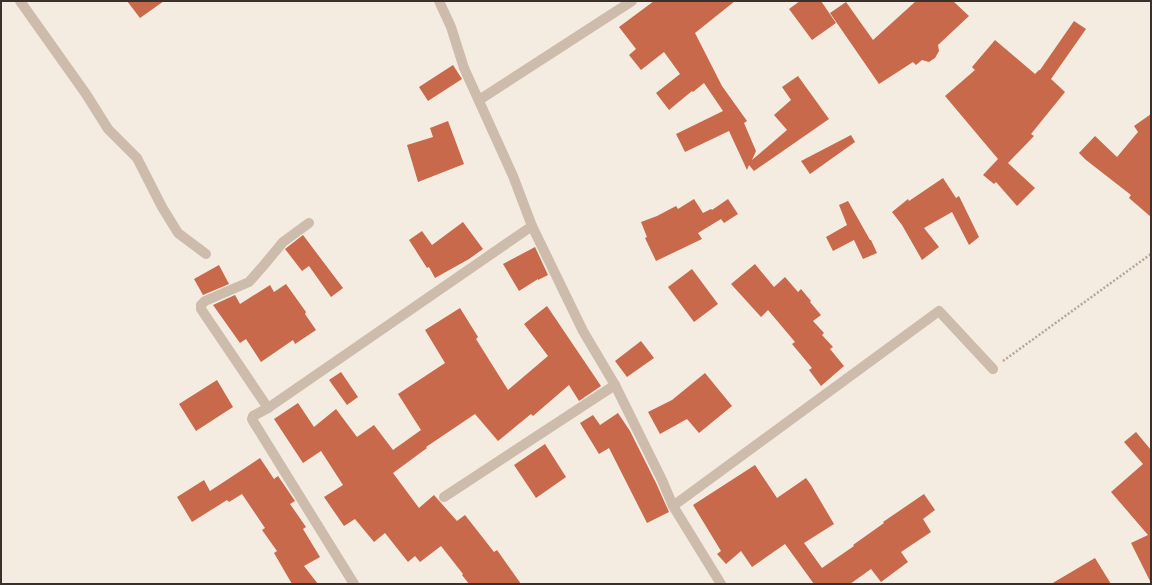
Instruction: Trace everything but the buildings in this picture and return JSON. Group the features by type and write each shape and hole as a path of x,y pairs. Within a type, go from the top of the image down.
{"street":[{"path":"20,1 86,94 108,129 137,158 162,207 178,233 206,254"},
{"path":"439,1 451,27 464,68 513,176 532,226 583,331 615,385 662,480 673,506 721,584"},
{"path":"478,100 632,1"},
{"path":"268,408 201,309 201,305 205,301 249,282 283,242 309,223"},
{"path":"354,584 252,418 532,226"},
{"path":"673,506 939,310 993,369"},
{"path":"444,497 615,385"}],"path":[{"path":"993,369 1151,254"}]}
